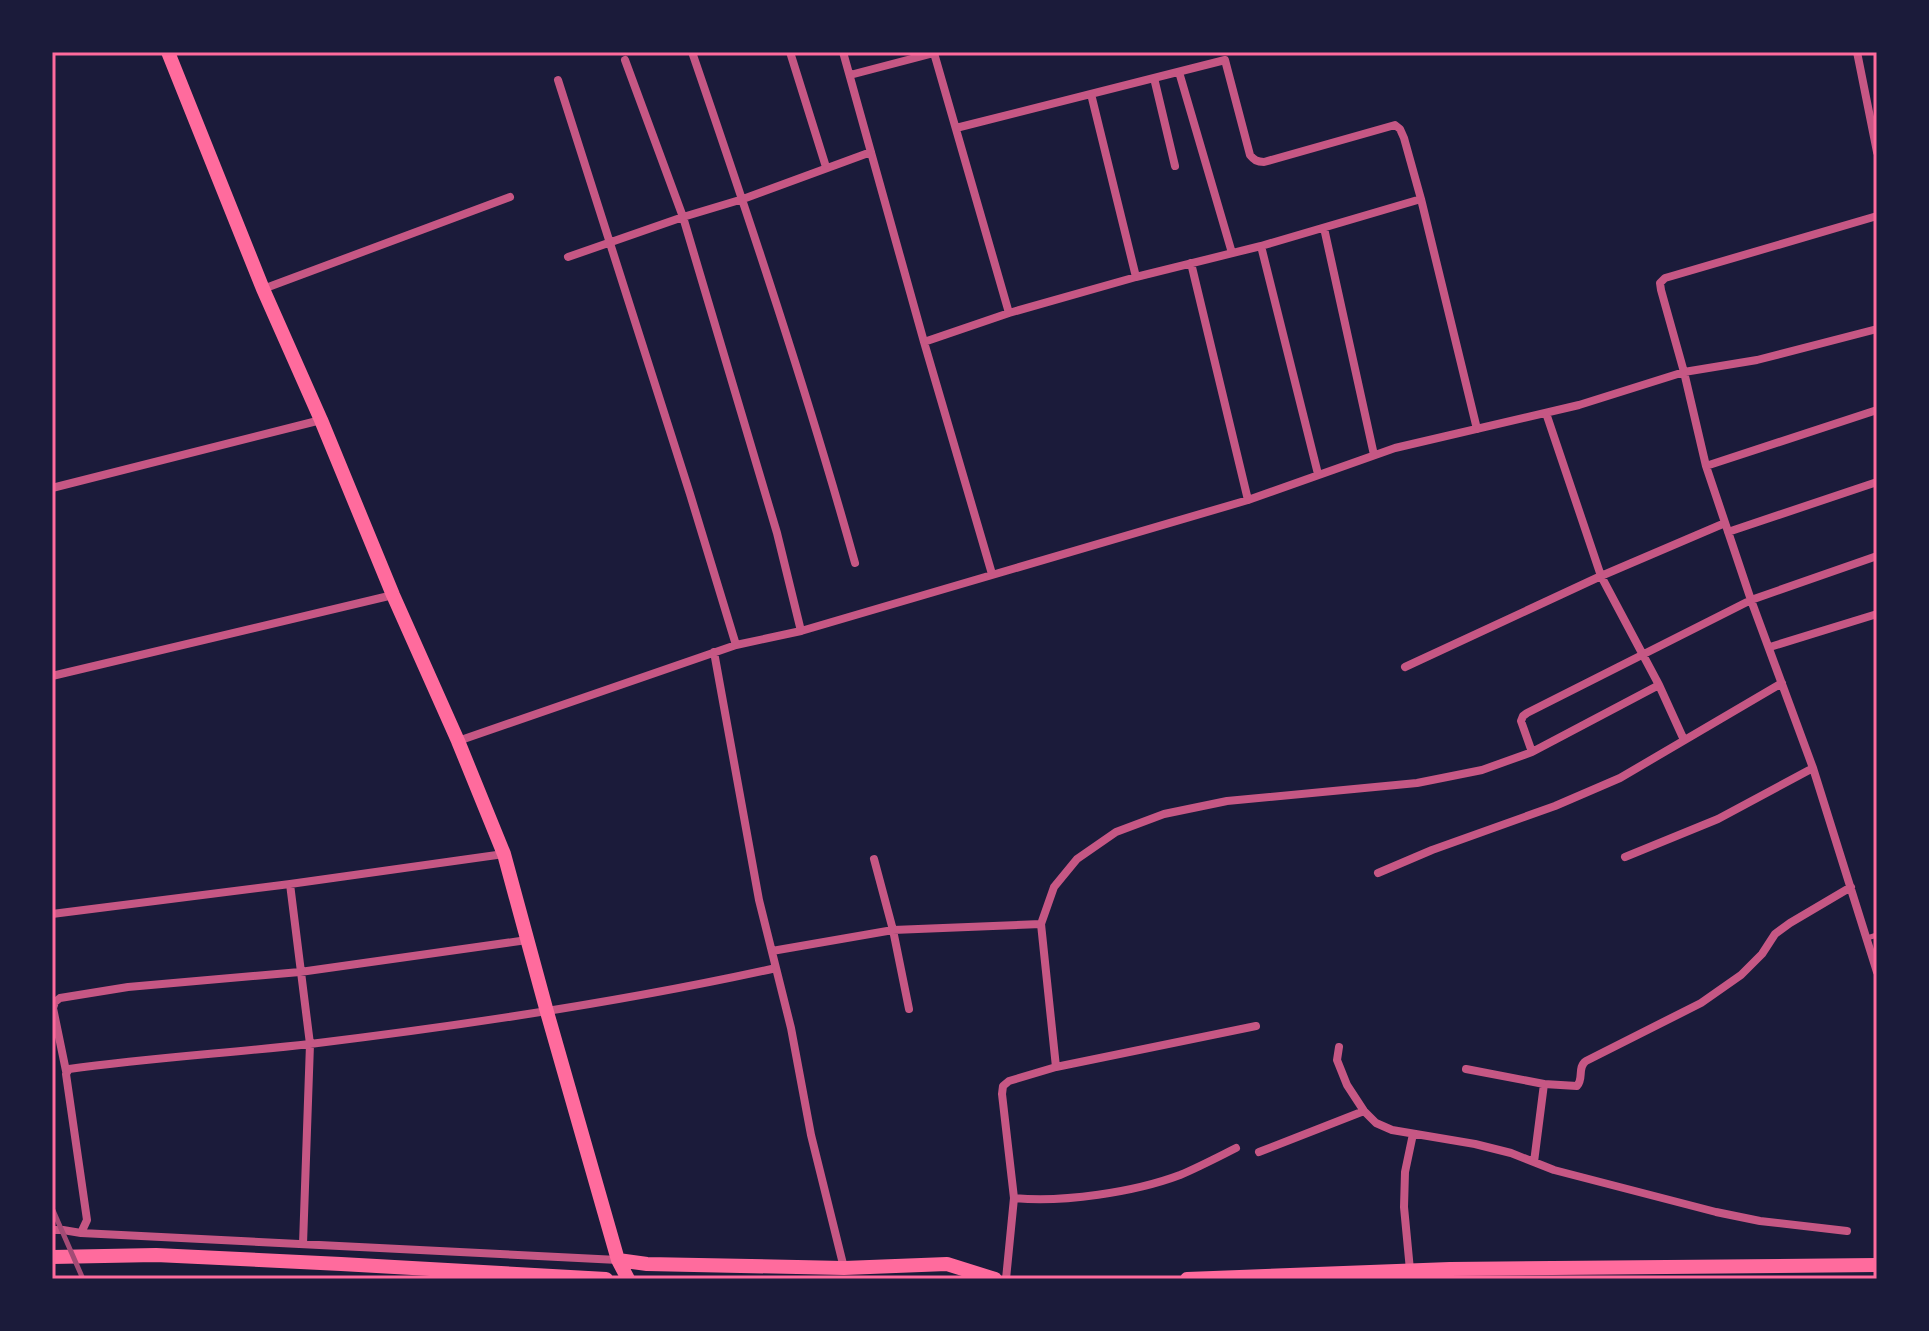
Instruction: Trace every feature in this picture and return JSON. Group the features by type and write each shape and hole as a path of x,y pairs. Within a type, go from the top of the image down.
{"main road":[{"path":"171,53 263,289 504,854 618,1260 628,1279"},
{"path":"52,1257 156,1255 606,1279"},
{"path":"618,1260 647,1264 844,1268 947,1264 995,1279"},
{"path":"1187,1279 1410,1270 1877,1265"}],"street":[{"path":"692,52 743,199 855,563"},
{"path":"790,52 826,167"},
{"path":"843,52 992,574"},
{"path":"850,75 934,52 1009,313"},
{"path":"1857,52 1877,152"},
{"path":"956,128 1179,72 1224,56 1253,159 1264,162 1395,125 1404,138 1421,199 1477,429"},
{"path":"625,60 683,217 777,533 801,631"},
{"path":"1179,72 1232,253"},
{"path":"1154,78 1175,166"},
{"path":"558,80 736,645"},
{"path":"1091,94 1136,277"},
{"path":"568,257 743,199 871,152"},
{"path":"263,289 510,197"},
{"path":"924,342 1009,313 1261,246 1421,199"},
{"path":"1877,216 1665,278 1660,283 1706,466 1813,768 1877,972"},
{"path":"1324,228 1374,455"},
{"path":"1261,246 1318,474"},
{"path":"1191,263 1248,500"},
{"path":"458,741 736,645 801,631 1248,500 1395,448 1579,405 1684,372 1757,360 1877,329"},
{"path":"1706,466 1877,410"},
{"path":"1546,413 1601,576 1659,685 1684,740"},
{"path":"52,488 321,420"},
{"path":"1405,667 1601,576 1726,527 1877,482"},
{"path":"1532,752 1521,721 1523,716 1751,600 1877,556"},
{"path":"52,676 393,595"},
{"path":"1770,647 1877,614"},
{"path":"714,652 759,900 844,1268"},
{"path":"1378,873 1620,778 1782,683"},
{"path":"1056,1067 1041,924 1054,887 1077,859 1116,832 1164,814 1227,801 1417,783 1482,770 1532,752 1659,685"},
{"path":"1625,857 1718,819 1813,768"},
{"path":"52,914 504,854"},
{"path":"874,859 909,1009"},
{"path":"290,884 310,1044 303,1244"},
{"path":"1466,1069 1544,1084 1577,1086 1582,1063 1701,1003 1741,975 1762,954 1775,934 1851,887"},
{"path":"772,951 893,930 1041,924"},
{"path":"81,1233 87,1220 66,1071 53,1008 60,998 128,987 300,972 527,940"},
{"path":"66,1071 97,1065 310,1044 547,1012 683,989 776,968"},
{"path":"1006,1279 1014,1198 1003,1086 1016,1078 1056,1067 1256,1026"},
{"path":"1339,1047 1337,1060 1341,1074 1364,1111 1376,1123 1392,1130 1511,1153 1606,1185 1716,1212 1760,1221 1847,1231"},
{"path":"1534,1162 1544,1084"},
{"path":"1259,1152 1364,1111"},
{"path":"1410,1270 1404,1207 1405,1172 1413,1134"},
{"path":"1014,1198 1050,1199 1129,1189 1179,1175 1236,1148"},
{"path":"52,1230 618,1260"}],"lane":[{"path":"1867,938 1877,935"}],"railway":[{"path":"52,1208 83,1279"}]}
